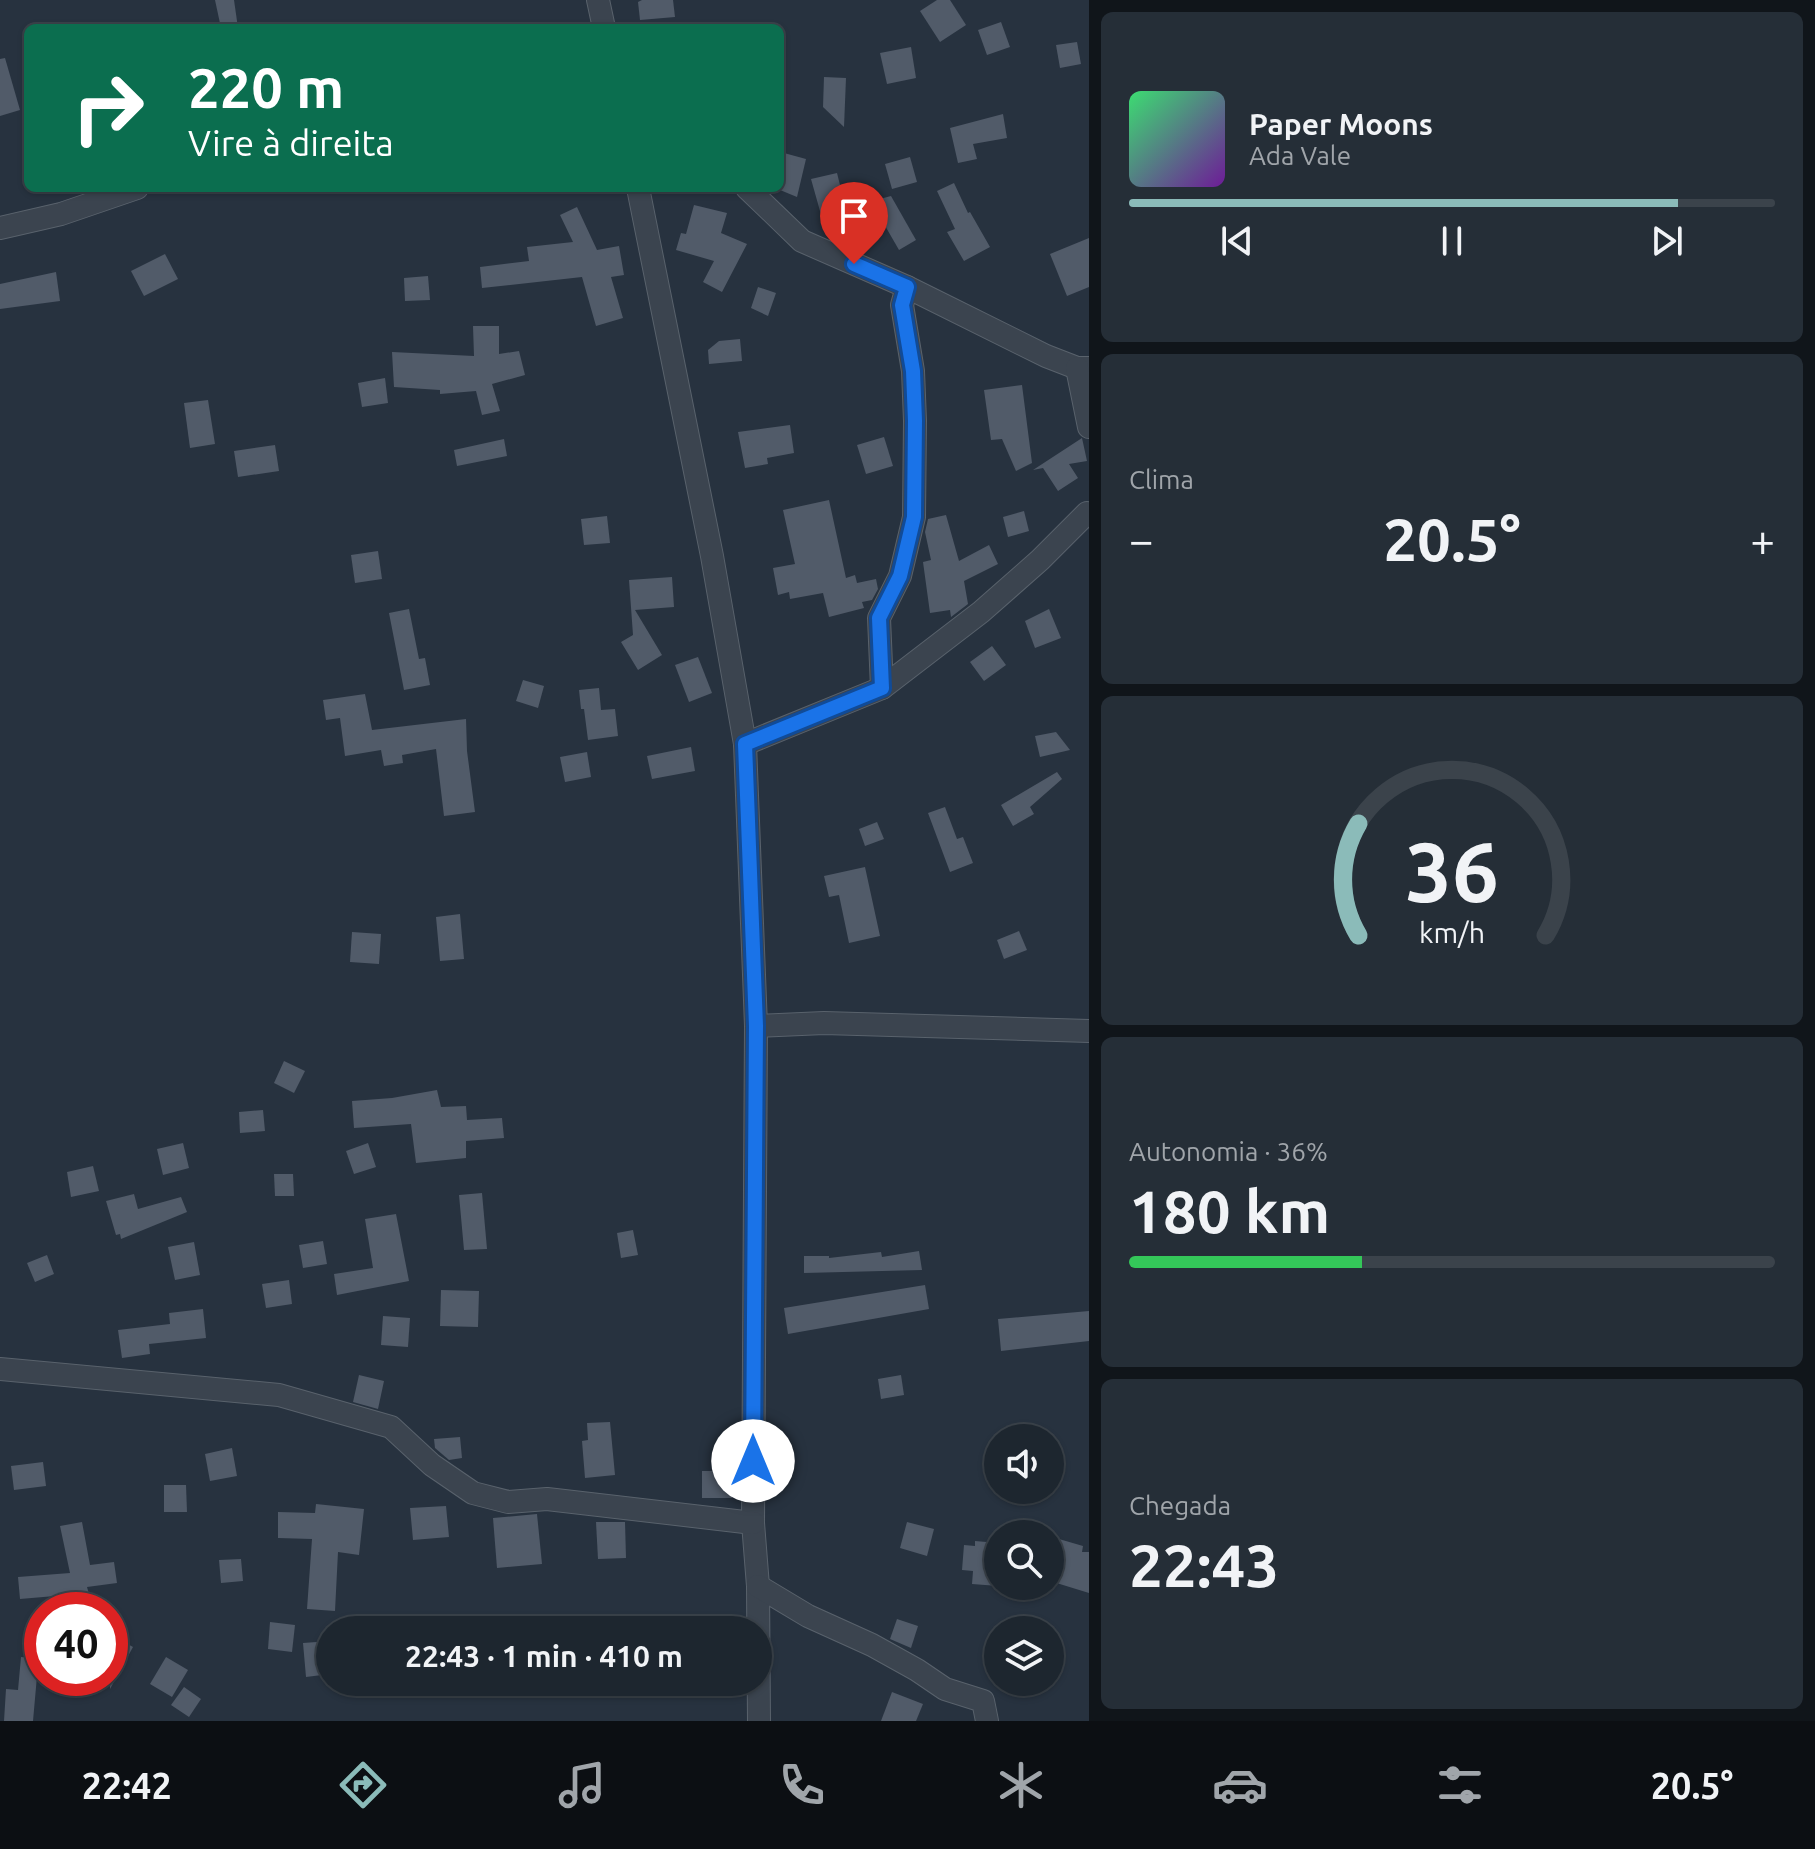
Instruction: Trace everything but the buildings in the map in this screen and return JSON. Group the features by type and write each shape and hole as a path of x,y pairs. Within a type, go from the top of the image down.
{"street":[{"path":"597,24 598,0"},
{"path":"0,228 61,214 125,192"},
{"path":"639,192 712,556 745,744 756,1026 753,1523 758,1586 759,1721"},
{"path":"751,192 802,241 907,287 1046,356 1083,368 1089,427"},
{"path":"882,688 879,618 900,576 914,517 913,371 902,305 907,287"},
{"path":"745,744 882,688 981,612 1088,513"},
{"path":"756,1026 824,1023 1089,1031"},
{"path":"0,1369 279,1395 391,1427 432,1465 473,1493 508,1502 547,1499 753,1523"},
{"path":"758,1586 808,1616 884,1651 945,1689 983,1701 987,1721"}],"route":[{"path":"753,1461 756,1026 745,744 882,688 879,618 900,576 914,517 913,371 902,305 907,287 854,264"}]}
